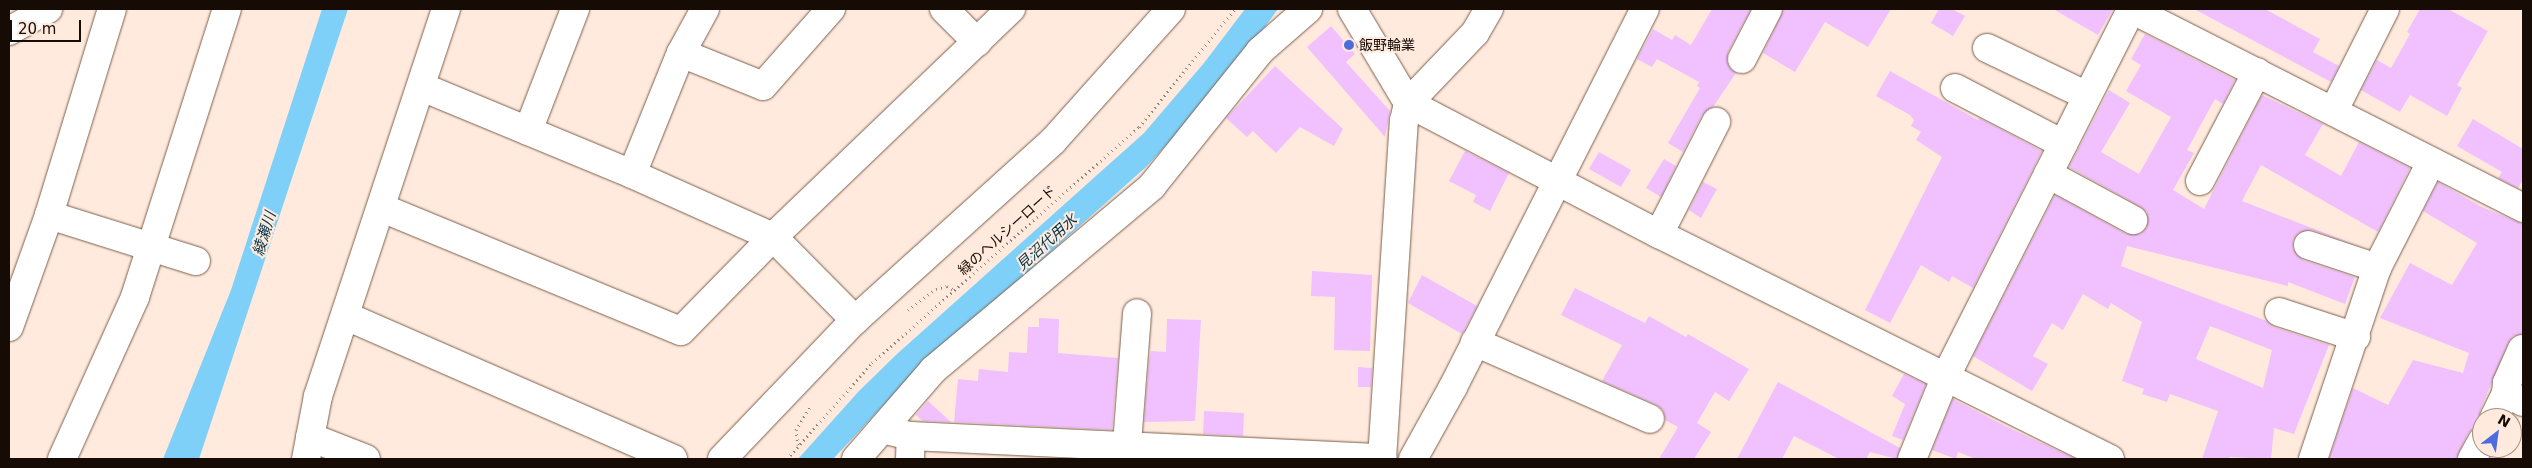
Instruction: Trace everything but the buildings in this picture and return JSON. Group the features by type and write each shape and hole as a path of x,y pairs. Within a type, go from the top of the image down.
{"street":[{"path":"9,31 48,9"},
{"path":"9,327 49,216 112,9"},
{"path":"62,459 121,330 151,247 227,9"},
{"path":"366,459 308,448 318,396 382,208 446,9"},
{"path":"528,131 575,9"},
{"path":"632,174 681,53 705,9"},
{"path":"681,53 762,86 831,9"},
{"path":"944,9 977,42"},
{"path":"382,208 681,331 773,237 1011,9"},
{"path":"722,459 855,320 1053,141 1171,9"},
{"path":"856,459 933,370 1152,186 1260,51 1308,9"},
{"path":"1352,9 1408,103 1659,234 2110,459"},
{"path":"882,429 910,447 1138,450 1382,459 1403,131 1408,103 1474,33 1489,9"},
{"path":"1412,459 1476,342 1645,9"},
{"path":"1742,59 1768,9"},
{"path":"1912,459 1945,378 2131,9 2334,110 2431,162 2523,208"},
{"path":"2334,110 2385,9"},
{"path":"1987,48 2087,96"},
{"path":"2200,181 2257,72"},
{"path":"422,87 632,174 773,237 855,320"},
{"path":"1955,88 2063,144"},
{"path":"1659,234 1716,122"},
{"path":"2313,459 2356,337 2377,268 2431,162"},
{"path":"2048,174 2134,220"},
{"path":"49,216 196,261"},
{"path":"2308,245 2377,268"},
{"path":"2279,312 2356,337"},
{"path":"1137,313 1138,450"},
{"path":"346,316 673,459"},
{"path":"1476,342 1650,419"},
{"path":"2504,408 2515,398 2507,383 2522,349"}],"path":[{"name":"緑のヘルシーロード","path":"786,459 872,363 956,291 1139,127 1235,9"},
{"path":"905,311 936,289 947,286 956,291"},
{"path":"798,445 796,430 815,400"}],"water":[{"name":"綾瀬川","path":"322,9 348,9 199,459 163,459 231,290"},
{"name":"見沼代用水","path":"1245,9 1278,9 1226,80 1146,167 909,378 833,459 798,459 859,391 897,354 1144,133 1204,63"}],"place":[{"name":"飯野輪業","path":"1349,45"}]}
